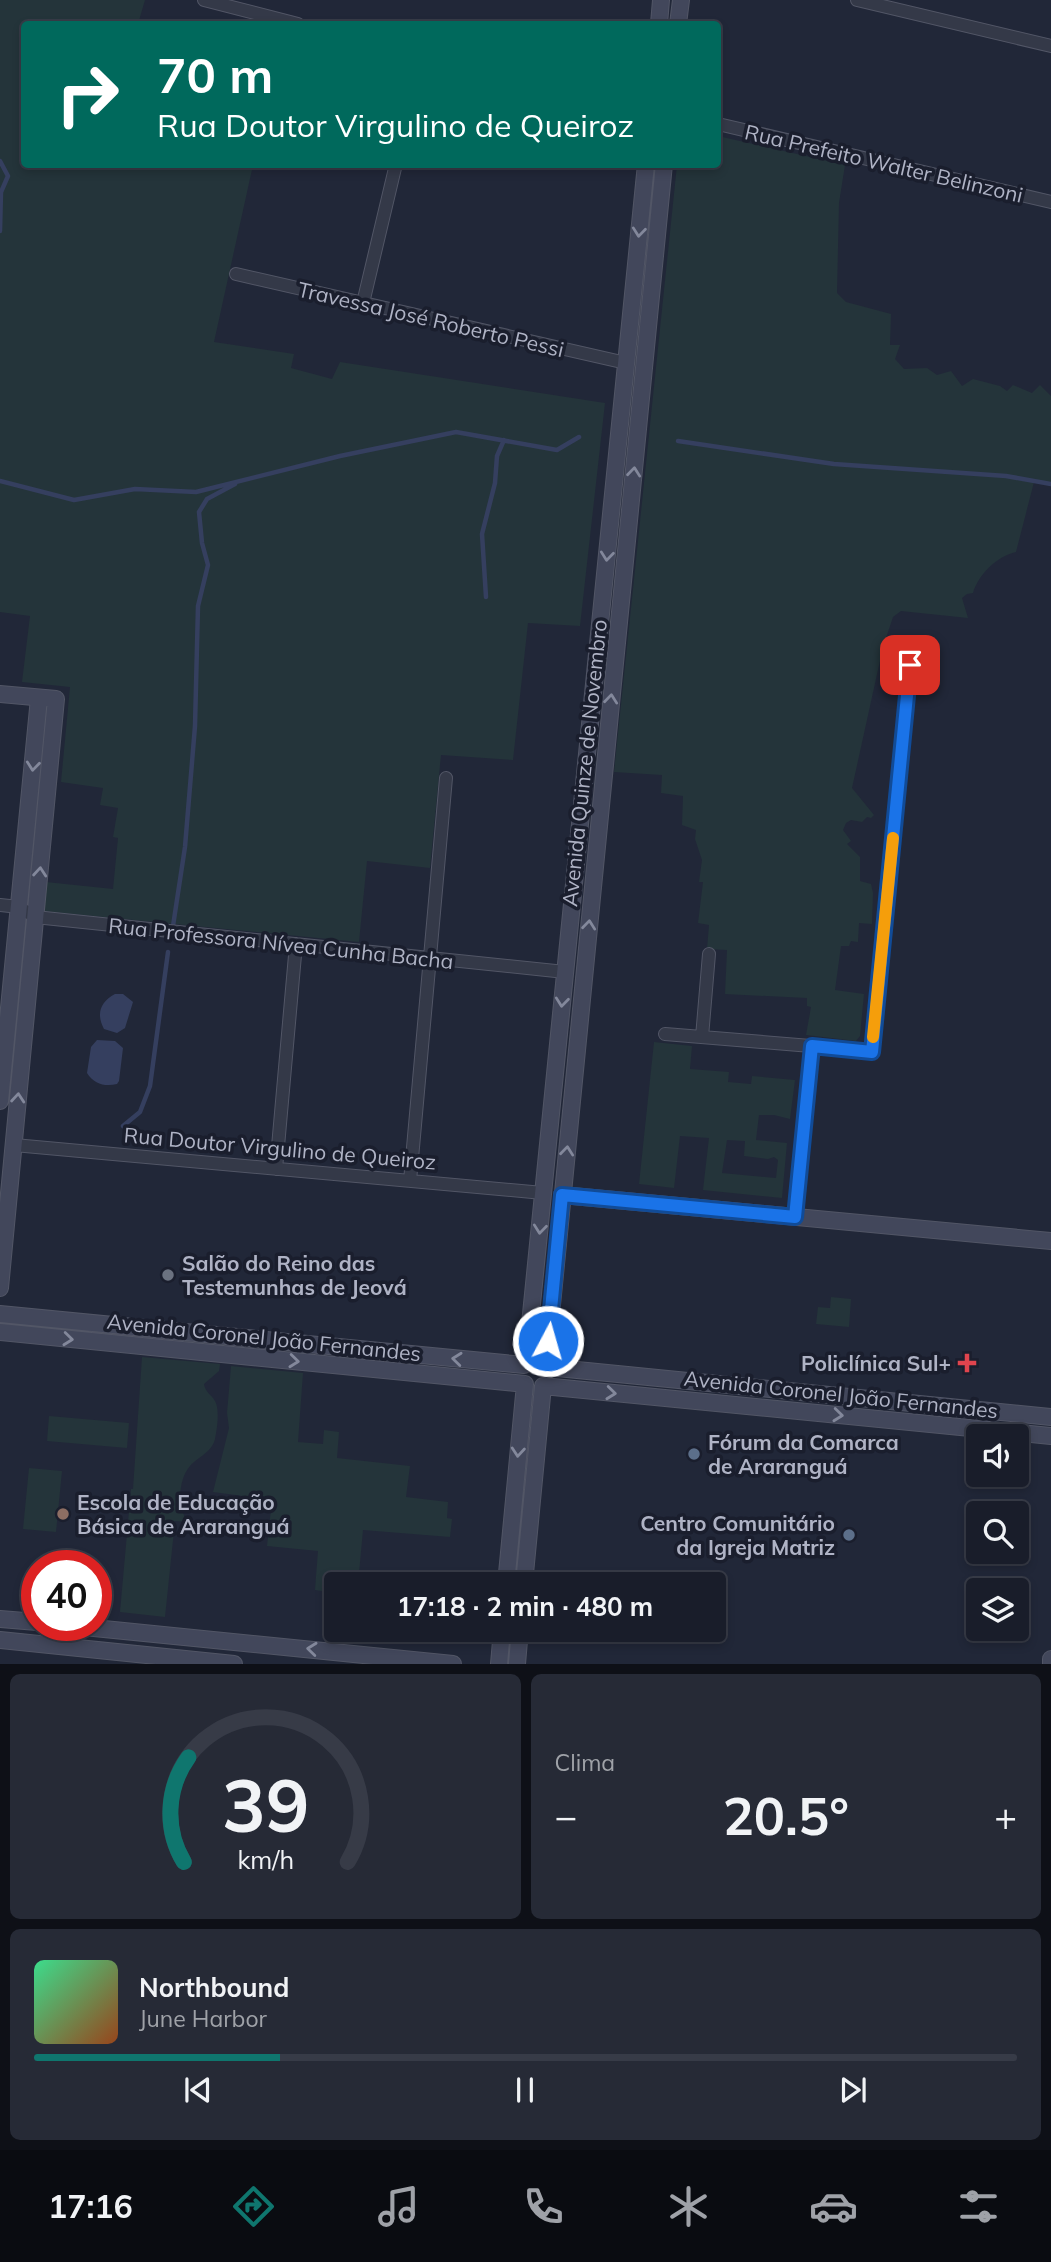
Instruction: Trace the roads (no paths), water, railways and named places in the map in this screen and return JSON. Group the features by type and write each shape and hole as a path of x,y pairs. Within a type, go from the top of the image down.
{"street":[{"path":"204,0 286,21"},
{"path":"659,21 661,0"},
{"path":"678,21 681,0"},
{"path":"858,0 1051,46"},
{"name":"Rua Prefeito Walter Belinzoni","path":"721,125 1051,202"},
{"path":"363,303 395,168"},
{"name":"Avenida Quinze de Novembro","path":"525,1365 646,168"},
{"name":"Avenida Quinze de Novembro","path":"546,1367 664,168"},
{"name":"Travessa José Roberto Pessi","path":"236,274 626,363"},
{"path":"665,1034 872,1052 910,665"},
{"path":"0,694 56,699 0,1288"},
{"path":"0,1101 39,698"},
{"path":"410,1181 446,778"},
{"name":"Rua Professora Nívea Cunha Bacha","path":"0,905 19,907 35,917 565,972"},
{"path":"276,1169 296,944"},
{"path":"702,1037 709,954"},
{"path":"795,1217 812,1046"},
{"name":"Rua Doutor Virgulino de Queiroz","path":"14,1145 543,1193"},
{"path":"543,1193 544,1199 552,1204 558,1203 562,1195 1051,1241"},
{"name":"Avenida Coronel João Fernandes","path":"0,1314 525,1365"},
{"name":"Avenida Coronel João Fernandes","path":"0,1332 525,1384"},
{"path":"507,1572 525,1384 521,1377 525,1365 534,1361 546,1367 549,1376 543,1386 525,1572"},
{"name":"Avenida Coronel João Fernandes","path":"546,1367 1051,1418"},
{"path":"525,1384 536,1389 543,1386"},
{"name":"Avenida Coronel João Fernandes","path":"543,1386 1051,1436"},
{"path":"0,1619 21,1621"},
{"path":"112,1630 453,1664"},
{"path":"0,1640 234,1664"},
{"path":"499,1664 501,1642"},
{"path":"517,1664 519,1642"}],"water":[{"path":"115,994 123,994 133,1002 125,1028 117,1033 104,1029 100,1018 103,1005"},
{"path":"97,1040 115,1041 123,1048 117,1084 100,1084 87,1073 91,1047"}],"waterway":[{"path":"0,161 8,176 1,192 0,231"},
{"path":"0,481 74,500 135,489 196,492 340,456 456,432 557,450 579,437"},
{"path":"486,597 482,534 495,483 497,456 504,440"},
{"path":"678,441 834,464 1006,476 1051,484"},
{"path":"173,926 185,847 195,726 198,606 208,565 202,543 199,512 207,499 235,484"},
{"path":"123,1126 140,1112 150,1086 168,952"}],"place":[{"name":"Salão do Reino das Testemunhas de Jeová","path":"168,1275"},
{"name":"Policlínica Sul+","path":"967,1363"},
{"name":"Fórum da Comarca de Araranguá","path":"694,1454"},
{"name":"Escola de Educação Básica de Araranguá","path":"63,1514"},
{"name":"Centro Comunitário da Igreja Matriz","path":"849,1535"}]}
